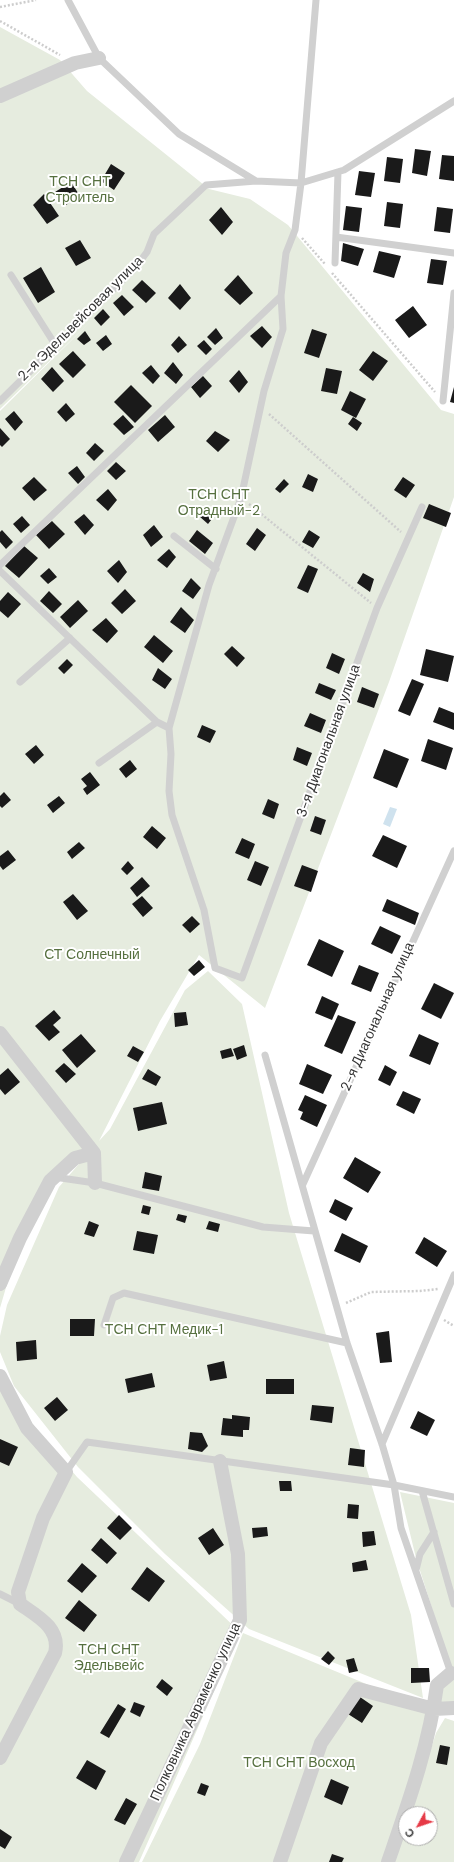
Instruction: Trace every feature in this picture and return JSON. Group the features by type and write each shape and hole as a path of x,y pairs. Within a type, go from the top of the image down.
{"street":[{"path":"0,96 75,63 99,58"},
{"path":"0,1033 94,1153 95,1183"},
{"path":"0,1284 20,1238 50,1181 75,1158 94,1153"},
{"path":"0,1376 27,1428 66,1472 43,1518 18,1592 20,1604 50,1626 56,1639 57,1646 55,1653 0,1758"},
{"name":"Полковника Авраменко улица","path":"126,1862 240,1620 238,1554 220,1461"},
{"path":"388,1862 419,1773 434,1709 437,1685 452,1673"},
{"path":"280,1862 321,1743 358,1689 434,1709 454,1708"}],"lane":[{"path":"68,0 99,58 179,134 256,181"},
{"path":"0,571 157,722 169,728 209,585 216,570 241,498 261,406 283,329 281,296 286,253 295,230 301,183 316,0"},
{"name":"2-я Эдельвейсовая улица","path":"0,401 135,268 147,252 154,234 206,185 256,181 301,183 338,172 392,141 454,101"},
{"path":"335,263 338,172"},
{"path":"336,237 454,253"},
{"path":"11,275 56,346"},
{"path":"443,401 454,293"},
{"path":"0,565 281,296"},
{"name":"3-я Диагональная улица","path":"169,728 171,754 169,791 172,815 204,910 215,968 242,978 377,608 422,507"},
{"path":"174,536 216,570"},
{"path":"20,682 70,638"},
{"path":"99,763 157,722"},
{"name":"2-я Диагональная улица","path":"302,1184 454,851"},
{"path":"265,1055 346,1343 382,1444 394,1485 401,1528 452,1673"},
{"path":"62,1178 95,1183 263,1227 314,1231"},
{"path":"382,1444 454,1275"},
{"path":"104,1324 113,1298 124,1293 346,1343"},
{"path":"66,1472 87,1442 394,1485 454,1497"},
{"path":"422,1491 452,1591 454,1604"},
{"path":"416,1570 420,1554 434,1532"},
{"path":"0,1594 20,1604"}],"path":[{"path":"0,7 36,0"},
{"path":"0,21 75,63"},
{"path":"295,230 326,265"},
{"path":"331,271 443,401"},
{"path":"261,406 408,539"},
{"path":"241,498 377,608"},
{"path":"336,1307 371,1292 420,1291 449,1287"}],"green space":[{"path":"0,27 60,60 87,91 209,189 250,199 288,225 441,410 454,414 454,497 389,682 265,1008 199,955 160,1021 99,1141 110,1129 185,990 208,971 242,1004 289,1213 411,1615 423,1698 249,1629 165,1554 78,1467 14,1386 0,1352 0,1336 7,1305 59,1187 85,1157 55,1182 12,1267 0,1308 0,411 91,321 0,409"},
{"name":"ТСН СНТ Эдельвейс","path":"0,1385 77,1477 240,1632 139,1862 0,1862"},
{"path":"400,1492 454,1503 454,1677 416,1558"},
{"name":"ТСН СНТ Восход","path":"243,1633 439,1714 407,1806 398,1806 398,1833 388,1862 142,1862 200,1744"},
{"path":"454,1677 454,1713 438,1704 441,1685"},
{"path":"445,1718 454,1721 454,1862 395,1862 400,1846 438,1846 438,1806 413,1806 436,1733"}],"water":[{"path":"390,807 397,809 390,827 383,824"}],"building":[{"path":"415,149 431,151 427,176 412,173"},
{"path":"442,155 454,156 454,181 439,179"},
{"path":"387,157 403,159 400,183 384,181"},
{"path":"111,164 125,173 114,190 101,181"},
{"path":"359,171 375,173 371,197 355,195"},
{"path":"71,182 80,196 66,205 55,192"},
{"path":"44,194 59,216 47,224 33,205"},
{"path":"387,202 403,204 400,228 384,226"},
{"path":"346,206 362,208 359,232 343,230"},
{"path":"221,207 233,222 222,235 209,220"},
{"path":"437,207 453,209 450,233 434,231"},
{"path":"80,240 91,258 76,266 65,248"},
{"path":"343,243 364,249 358,266 341,261"},
{"path":"379,251 401,256 394,278 373,272"},
{"path":"431,259 447,261 443,285 427,283"},
{"path":"41,267 55,292 38,303 23,278"},
{"path":"238,275 253,293 240,305 224,290"},
{"path":"142,280 156,293 146,303 132,290"},
{"path":"180,284 191,298 180,310 168,298"},
{"path":"122,295 134,307 124,316 113,303"},
{"path":"413,306 427,325 409,338 395,320"},
{"path":"103,309 110,317 101,326 94,318"},
{"path":"262,326 272,337 262,348 250,336"},
{"path":"216,328 223,338 215,345 207,337"},
{"path":"312,329 327,334 319,358 304,353"},
{"path":"85,331 91,340 84,345 77,339"},
{"path":"106,335 112,344 103,351 96,343"},
{"path":"179,336 187,345 178,353 171,345"},
{"path":"204,340 212,349 206,355 197,346"},
{"path":"73,351 86,365 73,378 59,364"},
{"path":"373,351 388,361 373,381 359,370"},
{"path":"173,362 183,375 176,384 164,373"},
{"path":"151,365 160,376 153,384 142,373"},
{"path":"52,367 64,381 53,392 41,379"},
{"path":"326,368 342,371 337,394 321,391"},
{"path":"239,370 248,382 239,393 229,381"},
{"path":"203,376 212,386 200,398 191,387"},
{"path":"131,385 152,406 135,423 114,402"},
{"path":"454,387 454,403 450,402"},
{"path":"350,391 366,399 356,418 341,410"},
{"path":"66,403 75,414 66,422 57,412"},
{"path":"14,411 23,422 15,431 5,419"},
{"path":"123,415 134,427 124,435 113,424"},
{"path":"165,415 175,427 158,442 148,430"},
{"path":"353,417 362,423 357,431 348,424"},
{"path":"0,428 10,439 2,447 0,445"},
{"path":"215,431 230,440 218,452 206,441"},
{"path":"95,443 104,451 94,461 86,453"},
{"path":"116,462 126,471 116,480 107,471"},
{"path":"77,466 85,477 78,484 68,473"},
{"path":"308,474 318,479 313,492 302,487"},
{"path":"34,477 47,490 34,501 22,488"},
{"path":"403,477 415,485 406,498 394,490"},
{"path":"284,479 289,484 280,493 275,489"},
{"path":"108,489 117,500 108,511 96,500"},
{"path":"429,504 451,513 446,527 423,518"},
{"path":"206,507 215,515 208,524 199,516"},
{"path":"84,514 94,525 85,535 74,522"},
{"path":"22,516 30,525 21,533 13,524"},
{"path":"52,521 65,534 49,549 36,535"},
{"path":"154,525 163,537 151,547 143,535"},
{"path":"257,528 266,535 255,551 246,544"},
{"path":"2,530 13,542 6,549 0,542 0,532"},
{"path":"197,530 213,543 205,554 189,541"},
{"path":"309,530 320,537 313,548 302,542"},
{"path":"24,546 38,558 19,578 5,566"},
{"path":"169,549 176,557 167,568 157,560"},
{"path":"119,560 127,572 118,583 107,571"},
{"path":"308,565 318,569 308,593 297,588"},
{"path":"49,568 57,577 48,584 40,576"},
{"path":"363,573 374,579 370,592 357,583"},
{"path":"191,578 201,588 193,599 182,591"},
{"path":"125,589 136,601 122,614 111,603"},
{"path":"49,591 62,604 53,613 40,601"},
{"path":"8,592 21,604 8,618 0,611 0,601"},
{"path":"78,600 88,611 70,628 60,617"},
{"path":"181,607 194,620 185,633 170,622"},
{"path":"106,618 118,631 107,643 92,630"},
{"path":"154,635 173,651 163,663 144,647"},
{"path":"232,646 245,658 237,667 224,654"},
{"path":"426,649 454,656 448,682 420,675"},
{"path":"332,653 345,659 339,674 326,668"},
{"path":"67,659 73,665 64,674 58,668"},
{"path":"158,668 172,679 165,689 152,680"},
{"path":"412,679 424,684 410,716 398,711"},
{"path":"319,683 336,690 331,700 315,693"},
{"path":"362,687 379,694 374,708 357,702"},
{"path":"439,707 454,713 454,730 433,722"},
{"path":"310,713 326,720 321,733 304,726"},
{"path":"202,725 216,731 210,743 197,737"},
{"path":"428,739 453,748 446,770 421,761"},
{"path":"36,745 44,755 34,764 25,754"},
{"path":"297,747 312,753 307,766 293,760"},
{"path":"384,749 409,759 397,788 373,778"},
{"path":"130,760 137,769 126,778 119,769"},
{"path":"90,772 100,785 87,795 83,789 87,786 81,779"},
{"path":"4,792 11,800 2,808 0,806 0,796"},
{"path":"59,796 65,803 53,813 47,805"},
{"path":"268,799 279,804 274,819 262,814"},
{"path":"315,816 326,820 321,835 310,831"},
{"path":"152,826 166,838 157,849 143,837"},
{"path":"383,835 407,846 397,868 372,856"},
{"path":"242,838 255,844 249,859 235,853"},
{"path":"79,842 85,848 72,859 67,852"},
{"path":"8,850 16,860 3,870 0,866 0,856"},
{"path":"128,861 134,868 127,875 121,869"},
{"path":"255,861 269,867 261,886 247,880"},
{"path":"302,865 318,871 311,892 294,886"},
{"path":"142,877 150,886 137,897 130,888"},
{"path":"73,894 88,911 77,920 63,902"},
{"path":"142,896 153,908 143,917 132,904"},
{"path":"387,899 419,913 415,925 382,911"},
{"path":"192,916 200,924 190,933 182,925"},
{"path":"380,926 401,936 392,954 371,944"},
{"path":"319,939 344,951 332,977 307,965"},
{"path":"199,960 205,967 194,976 188,970"},
{"path":"359,965 379,973 371,992 351,984"},
{"path":"434,983 454,993 441,1019 421,1009"},
{"path":"322,996 339,1004 332,1020 315,1013"},
{"path":"54,1010 61,1018 53,1025 60,1032 49,1041 35,1026"},
{"path":"186,1012 188,1025 175,1027 174,1013"},
{"path":"338,1015 356,1022 342,1054 324,1046"},
{"path":"81,1034 96,1051 77,1068 62,1050"},
{"path":"419,1034 439,1043 430,1065 409,1056"},
{"path":"244,1045 247,1056 237,1060 233,1049"},
{"path":"133,1046 144,1052 138,1062 127,1056"},
{"path":"231,1048 234,1056 222,1059 220,1051"},
{"path":"64,1063 76,1074 66,1083 55,1071"},
{"path":"307,1064 332,1075 323,1094 299,1084"},
{"path":"385,1065 397,1072 390,1086 378,1080"},
{"path":"8,1068 20,1082 5,1095 0,1089 0,1075"},
{"path":"148,1069 161,1077 156,1086 142,1079"},
{"path":"403,1091 421,1099 414,1114 396,1105"},
{"path":"305,1095 327,1105 317,1127 300,1119 303,1112 298,1110"},
{"path":"162,1102 167,1124 138,1131 133,1108"},
{"path":"355,1157 381,1172 368,1193 343,1178"},
{"path":"145,1172 162,1176 159,1191 142,1188"},
{"path":"335,1199 353,1208 346,1221 329,1212"},
{"path":"143,1205 151,1207 149,1215 141,1213"},
{"path":"178,1214 187,1216 185,1223 176,1220"},
{"path":"89,1221 99,1225 94,1237 84,1234"},
{"path":"209,1221 220,1224 218,1232 206,1229"},
{"path":"137,1231 158,1235 154,1254 133,1250"},
{"path":"342,1233 368,1246 360,1263 334,1251"},
{"path":"424,1237 447,1251 437,1267 415,1253"},
{"path":"70,1319 95,1319 94,1336 70,1336"},
{"path":"389,1331 392,1362 380,1363 376,1333"},
{"path":"36,1340 37,1359 17,1361 16,1342"},
{"path":"224,1361 227,1378 210,1381 207,1365"},
{"path":"152,1373 155,1387 128,1393 125,1379"},
{"path":"266,1379 294,1379 294,1394 266,1394"},
{"path":"57,1397 68,1410 55,1421 44,1408"},
{"path":"312,1405 334,1407 332,1423 310,1420"},
{"path":"418,1411 435,1420 427,1436 410,1428"},
{"path":"232,1415 250,1417 249,1430 243,1430 243,1437 221,1435 223,1418 232,1419"},
{"path":"190,1432 202,1433 208,1446 202,1452 188,1449"},
{"path":"0,1439 18,1447 9,1466 0,1462"},
{"path":"350,1448 365,1450 364,1467 348,1465"},
{"path":"279,1481 291,1481 292,1491 280,1491"},
{"path":"348,1504 359,1505 358,1519 347,1518"},
{"path":"119,1515 132,1528 120,1540 107,1528"},
{"path":"267,1527 268,1536 253,1538 252,1528"},
{"path":"213,1528 224,1545 209,1555 198,1538"},
{"path":"374,1531 376,1545 363,1547 362,1532"},
{"path":"101,1538 117,1553 107,1564 91,1550"},
{"path":"366,1560 368,1570 353,1572 352,1563"},
{"path":"82,1563 97,1576 82,1593 67,1581"},
{"path":"147,1567 165,1581 149,1602 131,1589"},
{"path":"79,1600 97,1615 84,1632 65,1618"},
{"path":"328,1651 335,1658 329,1665 321,1659"},
{"path":"354,1658 358,1671 349,1673 346,1660"},
{"path":"411,1668 429,1668 430,1682 411,1683"},
{"path":"162,1679 173,1688 167,1696 156,1687"},
{"path":"360,1697 373,1706 362,1723 348,1714"},
{"path":"134,1702 145,1706 140,1717 130,1712"},
{"path":"118,1704 126,1709 109,1738 100,1733"},
{"path":"440,1745 450,1747 447,1765 436,1763"},
{"path":"87,1760 106,1771 96,1790 76,1778"},
{"path":"331,1779 349,1787 342,1805 324,1797"},
{"path":"201,1783 209,1786 205,1796 197,1793"},
{"path":"126,1798 137,1804 125,1825 114,1820"},
{"path":"0,1829 12,1837 5,1849 0,1846"},
{"path":"332,1854 344,1858 342,1862 329,1862"}],"park label":[{"name":"ТСН СНТ Строитель","path":"80,190"},
{"name":"ТСН СНТ Отрадный-2","path":"219,504"},
{"name":"СТ Солнечный","path":"92,955"},
{"name":"ТСН СНТ Медик-1","path":"164,1330"}]}
